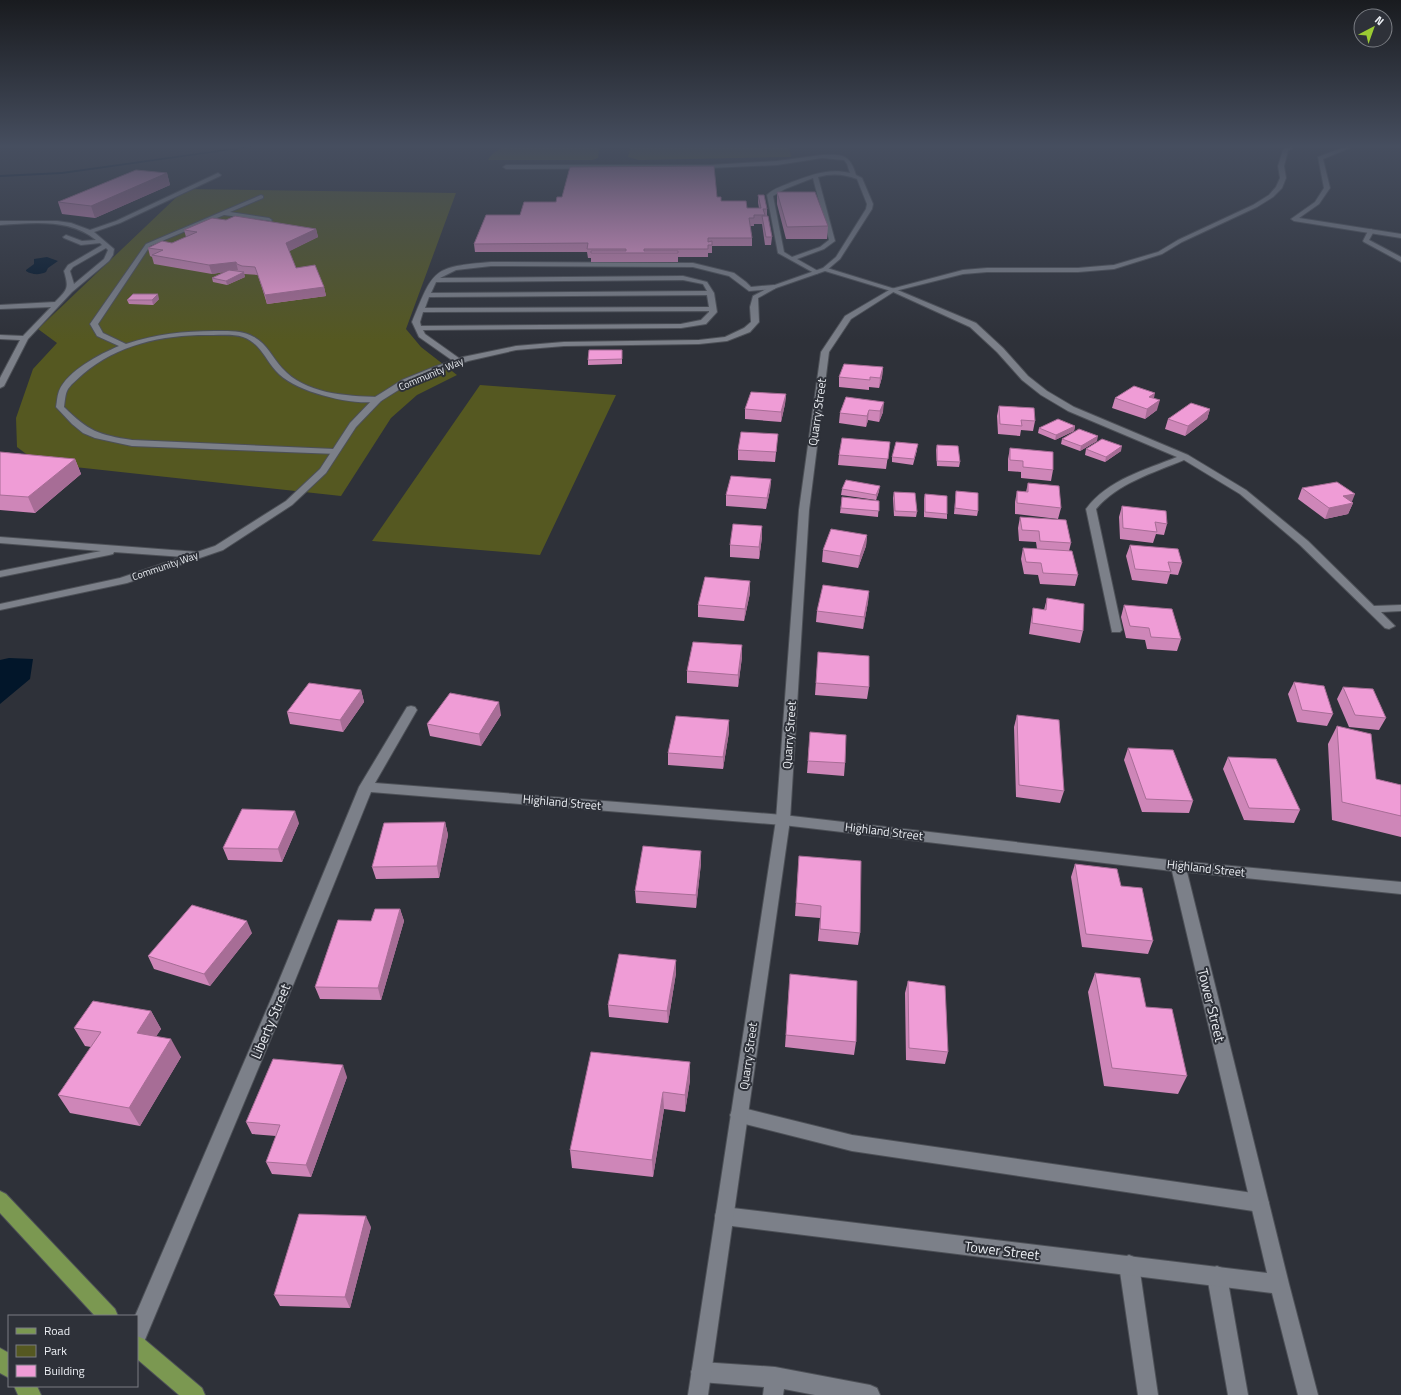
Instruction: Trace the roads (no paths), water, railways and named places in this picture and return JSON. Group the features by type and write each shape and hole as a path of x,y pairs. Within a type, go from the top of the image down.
{"main road":[{"path":"0,1200 107,1315"},
{"path":"138,1347 195,1395"},
{"path":"0,1358 8,1367"},
{"path":"25,1387 31,1395"}],"street":[{"path":"90,232 118,222 143,210"},
{"path":"127,347 100,334 94,324 148,245 231,210"},
{"path":"773,210 781,253 816,272"},
{"path":"792,259 822,248 832,241 824,210"},
{"path":"825,269 838,258 868,210"},
{"name":"Quarry Street","path":"698,1395 783,820 804,510 825,352 848,318 893,290 963,272 987,270 1078,270 1114,267 1160,254 1180,241 1246,210"},
{"path":"1307,210 1294,219 1401,236"},
{"path":"224,213 269,220"},
{"path":"0,223 58,223 75,226 90,232 111,249 107,260 70,291 25,338 0,383"},
{"path":"1371,231 1366,241 1401,260"},
{"path":"66,237 81,243 103,244"},
{"path":"89,264 107,250 103,244"},
{"path":"70,291 71,284 66,271 70,266 86,259 103,244"},
{"path":"459,361 422,335 416,322 434,280 447,270 460,266 694,265 723,271 744,282 749,289 774,287"},
{"path":"825,269 893,290 973,325 1000,350 1025,378 1044,393 1071,409 1185,457 1243,492 1304,543 1389,626"},
{"name":"Community Way","path":"0,607 123,581 219,548 289,503 323,471 353,425 378,399 405,382 459,361 516,348 564,344 699,342 727,339 747,330 755,322 755,297 774,287 825,269"},
{"path":"80,275 80,284"},
{"path":"418,328 681,326 702,322 713,312 711,293 705,283 683,278 434,280"},
{"path":"427,295 711,293"},
{"path":"0,307 59,304"},
{"path":"421,310 712,309"},
{"path":"334,452 132,443 101,438 80,427 60,407 64,388 81,371 100,359 127,347 153,338 186,333 239,334 252,338 265,348 279,370 293,382 328,394 354,399 378,399"},
{"path":"0,337 25,338"},
{"path":"1116,630 1091,509 1096,501 1110,490 1185,457"},
{"path":"0,540 198,555"},
{"path":"0,574 124,549"},
{"path":"1371,609 1401,608"},
{"name":"Liberty Street","path":"138,1333 286,983 366,786 411,710"},
{"name":"Highland Street","path":"366,786 783,820 1178,866 1401,888"},
{"name":"Tower Street","path":"1178,866 1308,1395"},
{"path":"739,1115 852,1143 1260,1203"},
{"name":"Tower Street","path":"724,1216 1280,1284"},
{"path":"1129,1265 1148,1395"},
{"path":"1217,1276 1238,1395"},
{"path":"701,1372 774,1386 870,1395"}],"water":[{"path":"47,257 58,261 48,268 46,272 36,274 26,271 34,264 34,259"},
{"path":"9,658 33,659 30,679 0,704 0,660"}]}
